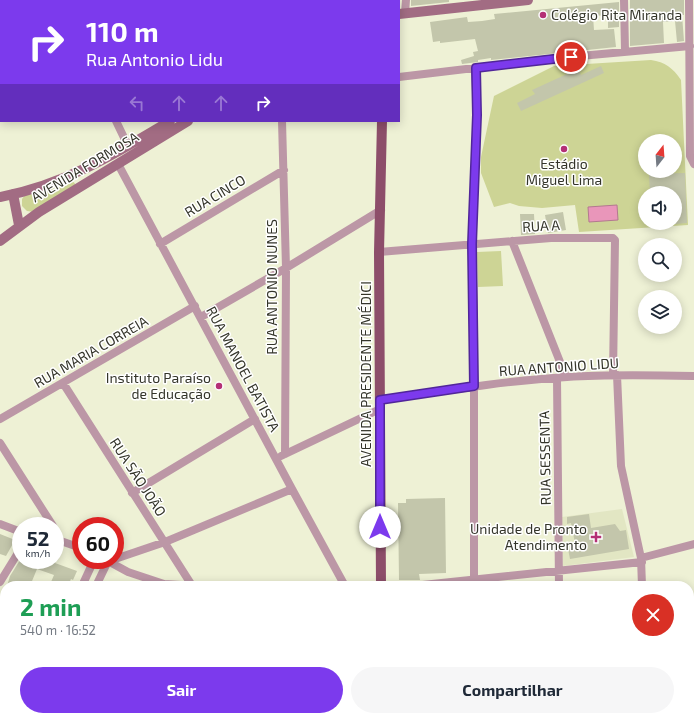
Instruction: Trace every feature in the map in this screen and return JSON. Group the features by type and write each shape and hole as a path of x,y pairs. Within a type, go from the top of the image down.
{"main road":[{"path":"402,14 528,0"},
{"name":"AVENIDA PRESIDENTE MÉDICI","path":"380,581 379,252 382,122"},
{"name":"AVENIDA PRESIDENTE MÉDICI","path":"381,162 386,122"},
{"name":"AVENIDA FORMOSA","path":"0,197 75,174 172,123"},
{"name":"AVENIDA FORMOSA","path":"0,241 20,225 82,184 118,164 172,123"},
{"path":"75,174 82,184"},
{"path":"13,194 20,225"}],"street":[{"path":"402,14 406,0"},
{"path":"624,0 625,51"},
{"path":"689,0 690,156 694,164"},
{"path":"400,77 625,51 690,46"},
{"path":"474,581 472,244 477,115 476,68"},
{"path":"116,122 128,146"},
{"name":"RUA ANTONIO NUNES","path":"282,122 286,268 285,454"},
{"name":"RUA MANOEL BATISTA","path":"118,164 342,581"},
{"name":"RUA CINCO","path":"160,244 284,170"},
{"path":"201,317 286,268 381,210"},
{"name":"RUA A","path":"472,244 552,238 612,238 616,240 615,375"},
{"path":"512,241 562,377"},
{"path":"379,252 472,244"},
{"name":"RUA MARIA CORREIA","path":"0,419 195,306"},
{"path":"615,375 621,466 641,560 642,581"},
{"name":"RUA ANTONIO LIDU","path":"276,458 380,404 474,386 562,377 615,375 694,376"},
{"name":"RUA SESSENTA","path":"559,581 562,377"},
{"name":"RUA SÃO JOÃO","path":"63,383 132,493 191,581"},
{"path":"132,493 255,419"},
{"path":"0,443 47,517"},
{"path":"124,555 165,542 292,490"},
{"path":"0,524 12,529"},
{"path":"487,581 641,560 694,544"},
{"path":"1,581 12,563"},
{"path":"85,581 90,569"},
{"path":"99,581 105,569"},
{"path":"124,569 153,581"}],"shaded area":[{"path":"617,205 618,220 589,222 588,207"},
{"name":"Unidade de Pronto Atendimento","path":"622,509 634,557 563,566 562,517"}],"green space":[{"name":"Estádio Miguel Lima","path":"651,60 665,64 675,72 681,80 688,225 682,225 682,186 638,186 638,228 579,232 575,205 542,208 519,206 510,203 494,207 481,173 481,157 494,96 554,66"},
{"path":"72,180 76,185 34,212 27,211 22,206 22,199 25,195"},
{"path":"501,251 503,286 478,287 477,252"}],"building":[{"path":"411,0 449,0 449,2 411,6"},
{"path":"630,0 684,0 684,15 682,15 684,41 677,42 675,21 663,22 664,43 630,46"},
{"path":"619,2 619,27 608,28 608,15 593,16 594,30 614,29 616,47 491,60 491,58 478,60 478,62 462,64 461,60 474,56 473,52 478,51 475,39 440,43 440,41 433,42 430,22 467,17 468,22 482,21 495,19 494,14"},
{"path":"601,66 604,73 521,111 517,103 535,94 532,90 578,69 581,75"},
{"path":"682,173 685,173 687,223 682,223 682,186 650,186 649,178 682,178"},
{"path":"563,212 566,230 548,233 545,215"},
{"path":"520,214 534,214 535,234 521,235"},
{"path":"445,498 446,573 419,574 420,580 399,580 398,503 406,503 406,499"},
{"path":"589,514 591,528 615,524 620,531 626,530 629,549 570,559 568,549 576,548 571,523 567,524 567,517"},
{"path":"0,534 12,539 12,545 6,556 0,554"},
{"path":"64,566 77,571 73,580 71,579 70,581 51,581 54,575 37,569 64,569"},
{"path":"14,569 37,569 32,581 8,581"}],"place":[{"name":"Colégio Rita Miranda","path":"543,15"},
{"name":"Estádio Miguel Lima","path":"564,149"},
{"name":"Instituto Paraíso de Educação","path":"219,386"},
{"name":"Unidade de Pronto Atendimento","path":"596,537"}],"route":[{"path":"380,527 380,400 474,386 472,244 477,115 476,68 571,57"}]}
